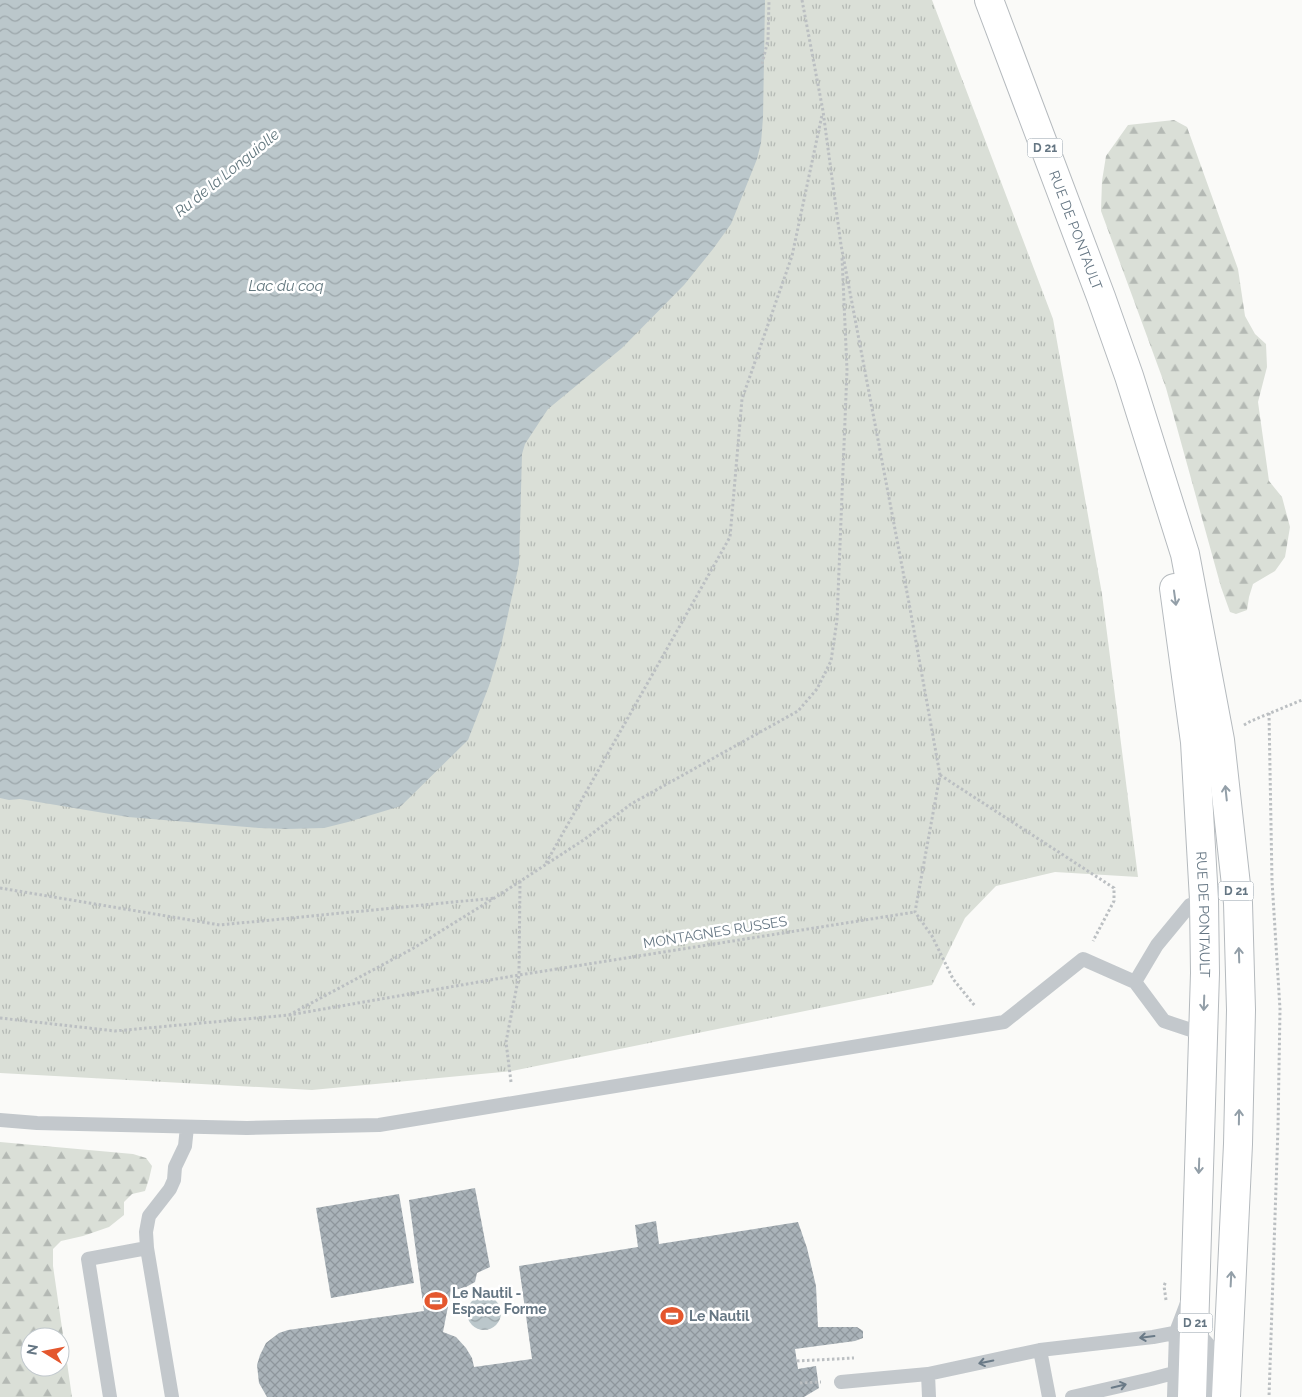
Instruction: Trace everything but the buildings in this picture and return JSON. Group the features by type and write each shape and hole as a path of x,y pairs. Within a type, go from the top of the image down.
{"main road":[{"name":"RUE DE PONTAULT","path":"989,0 1129,376 1185,554 1220,740 1238,903 1241,1010 1238,1144 1228,1328"},
{"name":"RUE DE PONTAULT","path":"1156,463 1195,742 1204,900 1205,973 1196,1278 1185,1330 1184,1370"},
{"name":"D 21","path":"1226,1397 1228,1328"},
{"name":"D 21","path":"1184,1370 1192,1397"}],"lane":[{"path":"1134,982 1157,945 1190,905 1204,900"},
{"path":"0,1120 37,1123 247,1128 379,1125 1004,1022 1083,959 1134,982 1164,1021 1203,1034"},
{"path":"172,1397 146,1232 149,1216 170,1189 174,1180 176,1167 185,1146 187,1127"},
{"path":"110,1397 88,1259 148,1248"},
{"path":"1072,1397 1184,1370 1213,1350 1228,1328"},
{"path":"841,1382 928,1374 1040,1350 1153,1337 1185,1330 1213,1350"},
{"path":"1040,1350 1050,1397"},
{"path":"1212,1397 1213,1350"},
{"path":"1174,1397 1184,1370"},
{"path":"928,1374 929,1397"}],"path":[{"path":"762,64 768,40 769,0"},
{"path":"802,0 823,110 841,245 910,603 940,775 915,912 932,936 952,979 977,1008 1004,1022"},
{"path":"546,864 730,537 742,399 792,256 823,110"},
{"path":"288,1015 412,949 496,898 585,839 631,804 798,711 817,689 830,661 837,620 847,370 841,245"},
{"path":"1220,740 1251,721 1302,700"},
{"path":"1269,713 1272,881 1280,1009 1270,1397"},
{"path":"940,775 1114,888 1114,901 1083,959"},
{"path":"514,1102 506,1042 519,975 520,881"},
{"path":"0,888 220,925 496,898"},
{"name":"MONTAGNES RUSSES","path":"0,1018 115,1031 288,1015 519,975 915,912"},
{"path":"1168,1277 1164,1286 1164,1296 1185,1330"},
{"path":"800,1383 817,1382"}],"green space":[{"path":"0,0 932,0 1053,319 1102,594 1138,877 1055,872 996,886 965,918 932,985 512,1071 312,1090 0,1073"},
{"path":"1174,120 1187,127 1238,269 1245,316 1255,334 1266,344 1267,367 1258,402 1269,481 1282,497 1290,527 1285,557 1275,571 1253,584 1247,610 1236,614 1230,612 1221,587 1166,388 1101,211 1102,181 1106,156 1128,125"},
{"path":"0,1142 133,1154 146,1158 152,1166 145,1191 132,1194 124,1202 124,1215 109,1227 61,1241 53,1249 53,1266 62,1327 20,1327 20,1377 69,1377 72,1397 0,1397"}],"water":[{"name":"Lac du coq","path":"0,0 765,0 761,143 757,159 731,224 684,285 622,348 548,409 525,444 522,454 519,564 501,646 489,686 468,740 401,806 324,828 286,829 128,817 20,799 9,800 0,798"},
{"path":"484,1296 491,1297 496,1301 500,1306 500,1320 496,1325 491,1329 484,1330 477,1329 472,1325 468,1320 467,1313 468,1306 472,1301 477,1297"}],"place":[{"name":"Le Nautil - Espace Forme","path":"436,1301"},
{"name":"Le Nautil","path":"672,1316"}],"water label":[{"name":"Ru de la Longuiolle","path":"227,173"}]}
